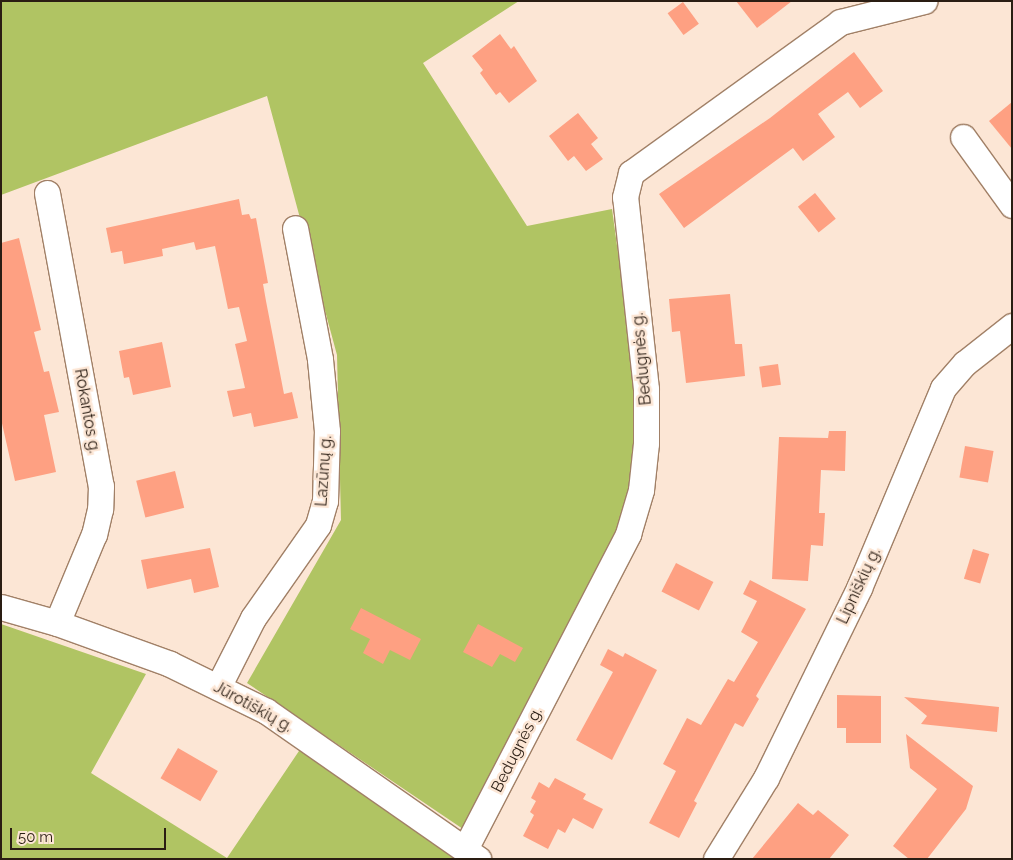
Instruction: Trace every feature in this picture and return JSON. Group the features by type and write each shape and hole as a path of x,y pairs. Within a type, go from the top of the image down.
{"street":[{"name":"Bedugnės g.","path":"471,854 628,534 641,490 646,443 646,389 625,197 631,173 840,22 924,1"},
{"path":"963,137 1012,205"},
{"name":"Rokantos g.","path":"46,193 101,486 100,509 94,534 57,623"},
{"name":"Lazūnų g.","path":"218,687 253,618 318,525 325,500 327,431 321,368 295,228"},
{"name":"Lipniškių g.","path":"716,859 766,778 859,588 943,388 965,363 1012,326"},
{"name":"Jūrotiškių g.","path":"1,607 57,623 170,664 266,711 328,751 471,854"}],"green space":[{"path":"1,1 519,1 423,63 527,226 612,209 637,391 630,506 463,829 247,683 341,520 337,355 267,96 1,195"},
{"path":"1,624 146,674 91,773 227,858 301,748 460,859 1,859"}],"building":[{"path":"736,1 792,1 757,28"},
{"path":"683,2 699,24 683,35 668,13"},
{"path":"500,34 511,49 514,46 537,81 509,103 500,92 496,95 480,73 483,70 472,56"},
{"path":"854,52 883,91 860,108 848,92 818,114 835,137 803,161 793,148 684,228 659,194 770,118"},
{"path":"1012,102 1012,149 989,121"},
{"path":"578,113 598,138 591,144 603,159 586,171 574,156 568,161 549,136"},
{"path":"815,193 836,219 819,232 798,207"},
{"path":"239,199 242,215 249,214 251,219 256,218 268,283 263,284 284,394 292,392 298,418 254,427 251,413 233,417 227,391 245,388 235,344 247,341 239,307 228,309 215,246 196,250 194,242 162,249 163,256 124,264 122,251 111,253 106,228"},
{"path":"19,238 41,330 34,332 44,372 49,371 59,412 44,415 56,472 15,481 1,419 1,243"},
{"path":"730,294 735,344 742,344 745,376 686,383 680,331 672,332 669,299"},
{"path":"162,342 171,387 133,395 129,377 124,378 119,351"},
{"path":"778,364 781,385 762,387 759,367"},
{"path":"829,431 846,431 845,471 821,470 819,513 825,513 823,546 811,545 808,581 772,579 779,437 828,438"},
{"path":"965,446 994,451 988,483 959,478"},
{"path":"175,471 184,508 145,518 136,481"},
{"path":"210,548 219,587 194,593 191,579 147,589 141,560"},
{"path":"973,549 989,554 980,584 964,579"},
{"path":"676,563 713,582 699,611 661,592"},
{"path":"750,580 806,609 756,696 759,699 743,727 735,723 694,801 697,803 679,838 649,823 676,771 663,764 687,718 701,725 728,679 734,682 758,642 741,632 757,601 743,594"},
{"path":"361,608 421,639 410,660 390,650 383,664 363,653 370,639 350,629"},
{"path":"478,624 523,648 515,662 500,654 492,667 463,652"},
{"path":"608,649 623,657 625,653 657,670 612,760 576,740 613,672 600,665"},
{"path":"837,695 881,696 881,743 846,743 846,728 837,728"},
{"path":"904,697 999,707 997,732 921,724 927,716"},
{"path":"906,734 973,786 966,809 927,859 909,859 893,846 937,789 910,768"},
{"path":"178,748 218,771 200,801 161,778"},
{"path":"555,778 586,794 583,799 603,809 593,829 573,818 565,833 558,829 548,849 523,836 534,815 530,812 536,801 531,798 539,782 549,788"},
{"path":"798,803 813,815 818,810 849,835 829,859 752,859"}]}
